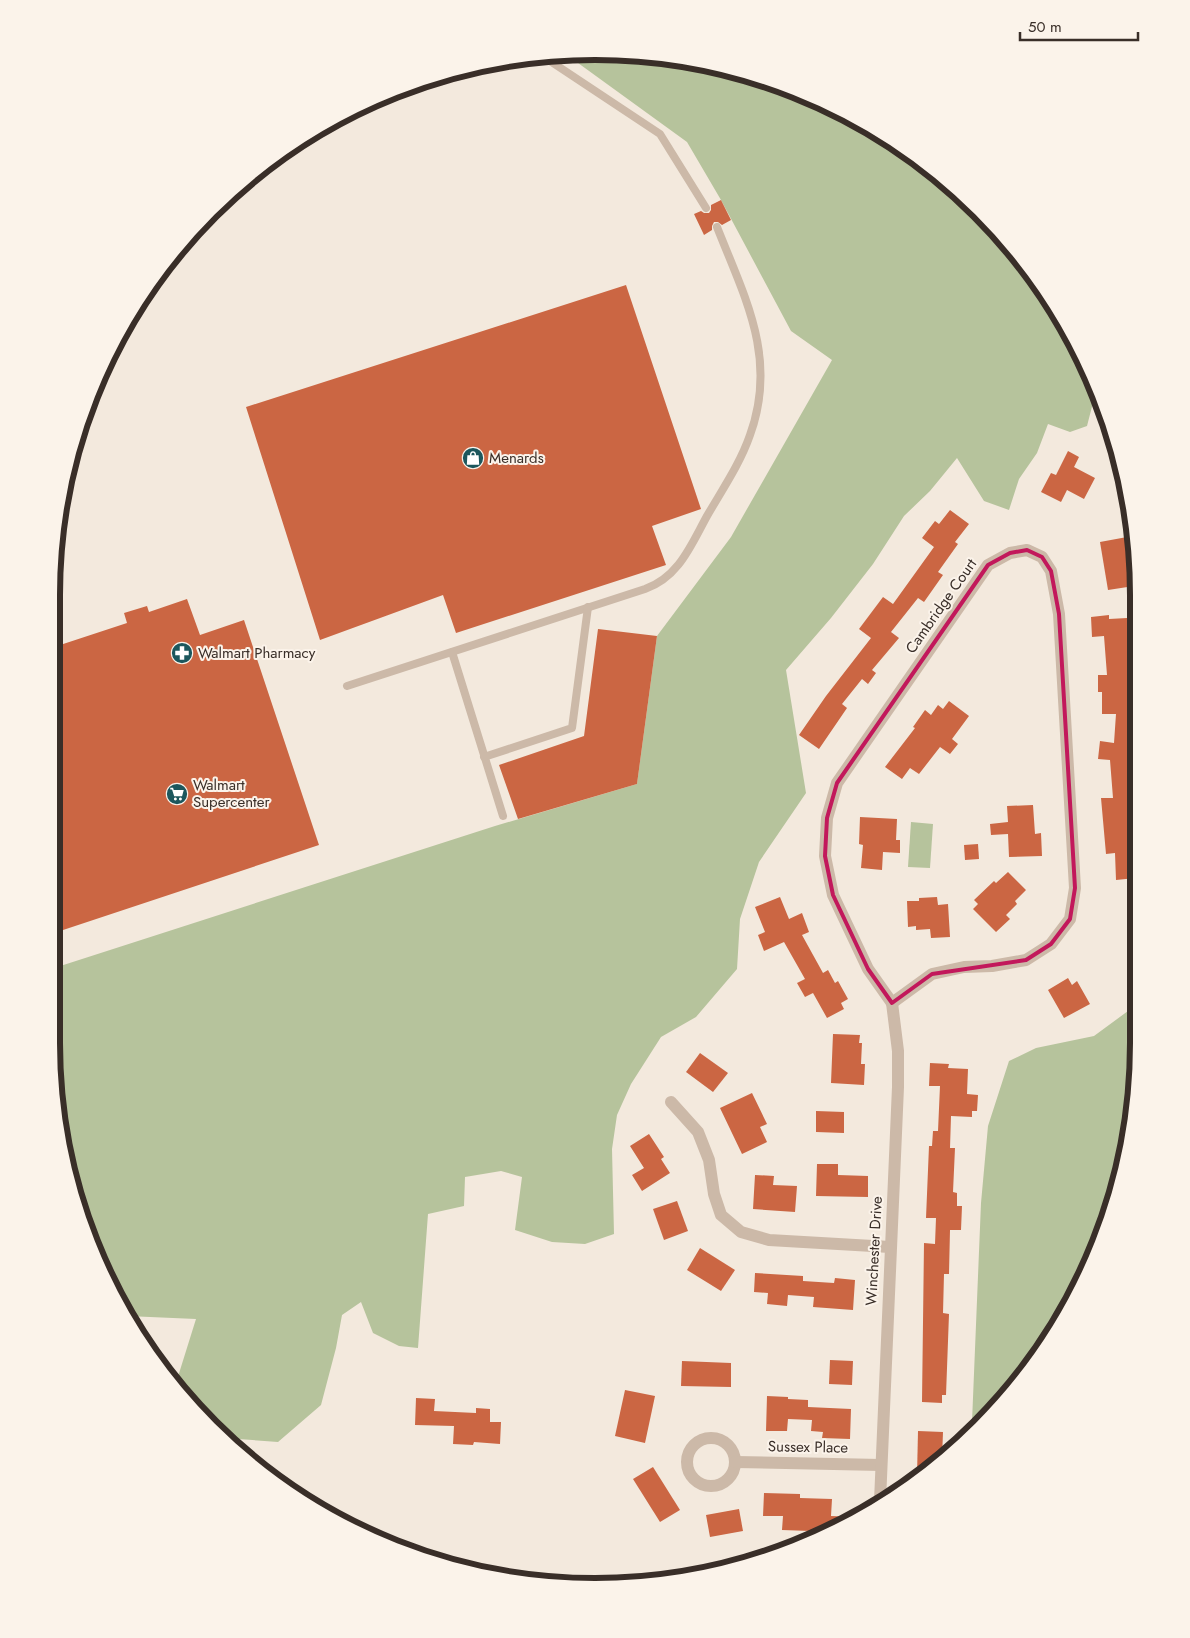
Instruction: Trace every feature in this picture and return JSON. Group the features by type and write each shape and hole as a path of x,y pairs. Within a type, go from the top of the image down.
{"street":[{"name":"Cambridge Court","path":"1027,550 1042,557 1051,571 1059,614 1075,888 1070,919 1051,944 1026,960 992,966 964,967 932,974 892,1003 868,969 833,895 825,856 826,818 837,783 988,566 1010,553 1027,550"},
{"name":"Winchester Drive","path":"880,1495 898,1058 892,1003"},
{"path":"671,1102 698,1132 709,1160 714,1194 721,1215 741,1232 768,1240 890,1247"},
{"name":"Sussex Place","path":"735,1462 881,1465"}],"lane":[{"path":"552,62 660,134 706,208"},
{"path":"347,686 652,586 666,578 677,568 742,455 756,414 760,392 761,370 755,326 717,228"},
{"path":"484,757 572,728 588,607"},
{"path":"452,652 502,816"}],"highlighted area":[{"path":"1027,550 1042,557 1051,571 1059,614 1075,888 1070,919 1051,944 1026,960 932,974 892,1003 868,969 833,895 825,856 827,818 837,783 988,565 1010,553"}],"green space":[{"path":"575,61 630,61 699,70 733,78 767,88 832,115 892,150 948,193 973,217 997,242 1040,298 1075,358 1093,401 1087,426 1070,432 1048,424 1037,453 1019,479 1009,510 984,501 957,458 930,491 904,516 873,564 831,618 786,670 806,793 759,862 740,919 737,969 696,1017 661,1037 631,1084 617,1115 612,1149 614,1234 585,1244 552,1242 515,1230 522,1177 501,1171 465,1177 464,1206 428,1214 418,1348 399,1346 373,1333 361,1302 342,1315 336,1348 321,1405 278,1442 236,1439 193,1396 178,1377 196,1319 136,1316 115,1280 88,1215 70,1147 61,1078 60,966 495,826 637,784 657,636 731,537 832,360 791,331 721,200 687,142"},
{"path":"911,822 933,824 930,868 908,867"},
{"path":"1130,1009 1129,1078 1125,1113 1120,1147 1102,1215 1075,1280 1040,1340 997,1396 972,1422 981,1203 988,1126 1009,1061 1036,1048 1094,1036"}],"building":[{"path":"721,200 731,220 722,225 714,222 712,230 704,235 694,214 701,211 709,213 711,205"},
{"name":"Menards","path":"626,285 701,509 652,526 666,565 456,633 443,595 320,640 246,407"},
{"path":"1068,451 1079,457 1074,467 1095,478 1084,499 1067,490 1061,502 1041,492 1051,473 1056,475"},
{"path":"950,510 969,524 955,542 958,544 938,572 943,575 924,602 918,598 891,632 899,638 872,670 876,673 868,684 862,679 842,704 847,708 819,749 799,735 826,696 871,638 859,629 883,597 893,604 934,547 922,538 935,521 939,524"},
{"path":"1126,537 1130,587 1108,590 1100,542"},
{"name":"Walmart Supercenter","path":"187,599 200,635 244,620 319,845 60,931 60,645 127,623 124,613 147,606 149,612"},
{"path":"1109,615 1109,619 1127,618 1130,643 1130,879 1116,880 1115,853 1106,854 1101,798 1113,798 1110,760 1098,759 1100,741 1114,743 1116,714 1102,714 1102,692 1098,692 1098,675 1107,675 1104,636 1092,637 1091,617"},
{"path":"598,629 657,636 637,784 518,819 499,765 584,736"},
{"path":"949,701 969,716 952,739 958,744 950,754 940,747 919,774 910,768 902,779 885,767 915,728 913,727 925,710 931,715 938,705 943,709"},
{"path":"1033,805 1035,834 1041,833 1042,856 1009,857 1008,834 991,835 990,824 1008,822 1007,806"},
{"path":"860,817 897,819 896,840 900,840 900,853 883,852 882,870 861,868 863,845 859,844"},
{"path":"978,844 979,859 965,860 964,845"},
{"path":"1008,872 1026,890 1015,901 1017,904 1006,915 1010,919 996,932 973,909 978,904 974,900 994,881 996,883"},
{"path":"780,897 789,919 802,913 809,932 802,935 823,973 828,970 835,983 838,981 848,999 841,1003 844,1009 827,1018 813,993 805,997 797,983 805,979 784,942 764,951 758,935 765,932 755,907"},
{"path":"937,897 938,905 948,904 950,937 931,938 930,929 916,930 916,926 908,927 907,901 919,901 919,898"},
{"path":"1068,978 1072,985 1077,981 1090,1004 1064,1018 1048,990"},
{"path":"833,1034 860,1035 859,1043 862,1043 861,1064 865,1064 864,1085 831,1083"},
{"path":"700,1053 728,1073 713,1092 686,1072"},
{"path":"930,1063 949,1064 948,1068 968,1069 967,1094 978,1095 977,1111 972,1111 972,1117 951,1116 950,1148 955,1148 953,1192 957,1193 957,1206 962,1206 961,1230 950,1230 949,1274 944,1274 943,1313 949,1314 946,1395 942,1395 942,1403 922,1402 924,1243 935,1244 936,1218 926,1218 929,1146 932,1146 933,1131 938,1131 940,1086 929,1086"},
{"path":"752,1093 767,1124 760,1127 767,1142 742,1154 720,1108"},
{"path":"816,1111 844,1112 844,1133 816,1132"},
{"path":"649,1134 664,1157 661,1159 670,1173 642,1191 632,1175 644,1168 630,1146"},
{"path":"817,1164 838,1164 838,1175 868,1176 868,1197 816,1196"},
{"path":"755,1175 774,1176 773,1185 797,1186 795,1212 753,1209"},
{"path":"677,1201 688,1231 664,1240 653,1209"},
{"path":"700,1248 735,1270 721,1291 687,1270"},
{"path":"755,1273 803,1276 803,1281 834,1283 835,1278 855,1280 853,1310 813,1307 814,1297 788,1295 787,1306 767,1304 768,1293 754,1292"},
{"path":"830,1360 853,1361 852,1385 829,1384"},
{"path":"682,1361 731,1363 731,1387 681,1386"},
{"path":"625,1390 655,1396 645,1443 615,1436"},
{"path":"767,1396 808,1400 808,1407 851,1409 850,1439 822,1438 823,1432 811,1431 812,1420 788,1419 787,1431 766,1431"},
{"path":"416,1398 435,1399 434,1411 476,1413 476,1408 490,1409 490,1422 501,1422 500,1444 474,1442 473,1445 453,1444 454,1426 415,1425"},
{"path":"918,1431 943,1432 942,1450 917,1470"},
{"path":"653,1467 680,1510 660,1522 633,1479"},
{"path":"764,1493 800,1494 800,1498 832,1499 831,1516 843,1516 811,1532 782,1530 783,1516 763,1516"},
{"path":"739,1509 743,1531 710,1537 706,1515"}],"place":[{"name":"Menards","path":"473,458"},
{"name":"Walmart Pharmacy","path":"182,653"},
{"name":"Walmart Supercenter","path":"177,794"}]}
